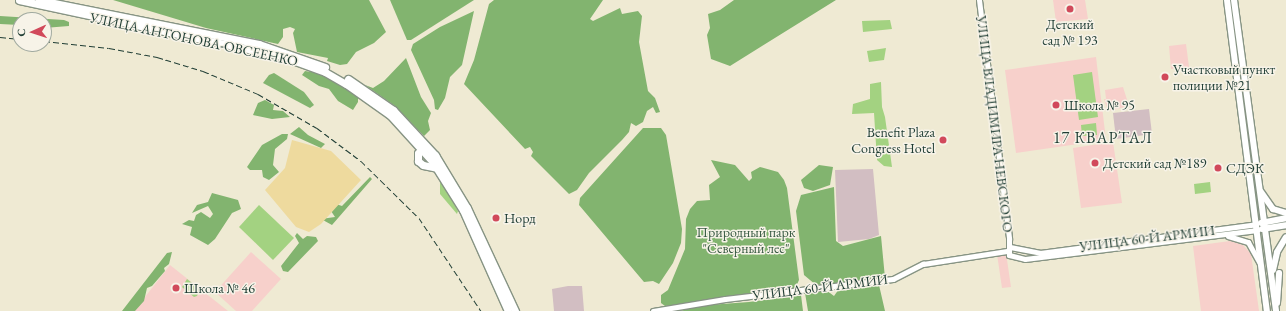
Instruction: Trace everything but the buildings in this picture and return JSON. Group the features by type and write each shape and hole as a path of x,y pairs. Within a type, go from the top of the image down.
{"highway":[{"name":"УЛИЦА АНТОНОВА-ОВСЕЕНКО","path":"19,0 260,51 305,64 325,72 372,100 426,148 466,216 508,311"},
{"name":"УЛИЦА АНТОНОВА-ОВСЕЕНКО","path":"39,0 259,44 307,59 327,68 374,96 393,110 426,148 467,208 515,311"},
{"path":"426,148 418,155 419,163 437,168"}],"main road":[{"path":"1227,0 1267,311"},
{"path":"1234,0 1276,311"},
{"path":"1259,189 1270,206 1286,213"},
{"name":"УЛИЦА 60-Й АРМИИ","path":"1264,226 1286,218"},
{"name":"УЛИЦА 60-Й АРМИИ","path":"1256,227 1286,225"},
{"path":"1273,290 1275,258 1286,237"},
{"path":"1276,311 1279,273"}],"street":[{"name":"УЛИЦА ВЛАДИМИРА НЕВСКОГО","path":"979,0 1008,249 1011,256 1025,259"},
{"name":"УЛИЦА 60-Й АРМИИ","path":"653,311 725,299 893,279 924,264 1008,249 1040,253 1256,227"},
{"name":"УЛИЦА 60-Й АРМИИ","path":"1025,259 1167,238 1219,235 1256,227"},
{"path":"1219,235 1238,237 1248,242 1256,254 1262,272"}],"shaded area":[{"name":"Детский сад № 193","path":"1053,0 1085,0 1088,19 1056,22"},
{"path":"1186,44 1189,67 1171,69 1169,46"},
{"name":"Школа № 95","path":"1096,57 1106,140 1016,153 1005,70"},
{"path":"1123,87 1129,106 1108,111 1104,99 1106,99 1105,90"},
{"path":"1149,109 1152,134 1116,139 1113,113"},
{"name":"Детский сад №189","path":"1113,142 1122,203 1081,208 1073,148"},
{"path":"873,169 879,235 869,239 838,242 835,170"},
{"path":"1230,241 1243,245 1251,254 1259,311 1201,311 1193,246"},
{"path":"251,252 281,279 252,311 236,311 215,292"},
{"path":"1006,253 1011,287 1002,288 997,254"},
{"name":"Школа № 46","path":"170,265 228,311 134,311"},
{"path":"568,286 582,286 584,311 554,311 552,289"}],"green space":[{"path":"113,0 369,0 386,32 374,43 356,52 347,64 340,65 327,61 328,58 297,52 293,33 295,29 290,27 283,29 283,37 278,44 206,28"},
{"path":"390,0 474,0 411,40 407,40"},
{"path":"494,0 603,0 590,19 593,21 620,8 622,14 638,11 642,16 639,42 648,91 655,98 660,112 656,113 653,107 647,111 643,122 636,126 631,123 629,132 589,173 577,190 569,194 531,156 533,152 530,147 525,149 464,84 474,60 489,4"},
{"path":"734,0 836,0 730,66 711,59 707,35 710,28 708,14 720,10"},
{"path":"1230,0 1233,0 1259,200 1255,201"},
{"path":"474,11 462,65 450,77 445,98 438,110 435,109 434,100 411,50 413,44 440,27"},
{"path":"0,16 12,17 12,25 0,24"},
{"path":"52,19 64,20 69,22 69,26 52,27"},
{"path":"890,20 892,29 863,32 862,21"},
{"path":"886,48 884,60 869,62 867,51"},
{"path":"406,58 421,97 431,113 428,121 430,130 424,136 395,106 365,85 373,88 384,81"},
{"path":"305,71 318,73 358,95 358,102 353,110 338,101 329,89 319,86 302,75"},
{"path":"1092,72 1098,117 1079,120 1073,75"},
{"path":"274,73 304,92 314,105 310,108 263,83 269,75"},
{"path":"881,82 882,107 885,117 892,167 884,166 877,160 874,113 852,114 853,104 870,99 870,84"},
{"path":"265,100 274,105 273,110 283,111 290,117 272,119 253,115 258,103"},
{"path":"1096,123 1097,135 1082,136 1081,125"},
{"path":"299,127 308,135 325,144 321,148 290,134"},
{"path":"643,128 661,128 666,135 682,229 681,243 673,263 659,284 653,281 644,282 579,205 580,198"},
{"path":"282,134 288,134 287,139 275,149 273,165 279,172 269,180 263,177 262,170 250,170 247,167 262,145"},
{"name":"Природный парк \"Северный лес\"","path":"711,160 735,165 749,181 752,178 751,172 760,167 778,172 784,180 787,188 799,280 795,289 665,306 661,303 661,295 668,290 685,249 686,219 690,209 697,201 710,200 709,185 720,177"},
{"path":"819,165 833,167 830,185 813,191 804,188 801,180"},
{"path":"370,177 372,179 332,225 321,219 335,217 331,211 336,204 342,206"},
{"path":"440,179 458,211 457,214 440,194"},
{"path":"1210,182 1211,192 1195,194 1194,184"},
{"path":"834,187 836,241 843,246 881,236 885,278 816,285 804,275 796,211 801,195"},
{"path":"212,193 238,200 241,209 232,213 215,239 208,245 190,235 192,227 182,224 189,220 194,221 196,215 201,212 210,218 213,214 208,206 192,213 197,205 208,202"},
{"path":"259,205 294,238 273,260 239,227"},
{"path":"297,233 303,239 307,236 316,237 318,241 288,272 283,271 281,266 299,243 295,236"},
{"path":"172,252 169,264 164,268 165,271 152,286 147,288 144,301 135,311 122,311 167,253"},
{"path":"187,279 200,289 197,296 194,297 182,287"},
{"path":"871,284 879,285 885,311 808,311 805,293 826,290 834,296 839,289"},
{"path":"801,295 803,311 681,311 695,306 749,302"}],"sand":[{"path":"292,140 331,151 361,180 321,224 309,232 296,227 265,190 285,168"}],"railway":[{"path":"0,37 12,38"},
{"path":"52,42 109,48 157,57 203,71 258,94 317,128 361,161 419,218 481,311"}],"place":[{"name":"Детский сад № 193","path":"1070,9"},
{"name":"Участковый пункт полиции №21","path":"1165,77"},
{"name":"Школа № 95","path":"1056,105"},
{"name":"Benefit Plaza Congress Hotel","path":"943,140"},
{"name":"Детский сад №189","path":"1095,163"},
{"name":"СДЭК","path":"1218,168"},
{"name":"Норд","path":"496,218"},
{"name":"Школа № 46","path":"176,288"}],"district":[{"name":"17 КВАРТАЛ","path":"1103,138"}]}
